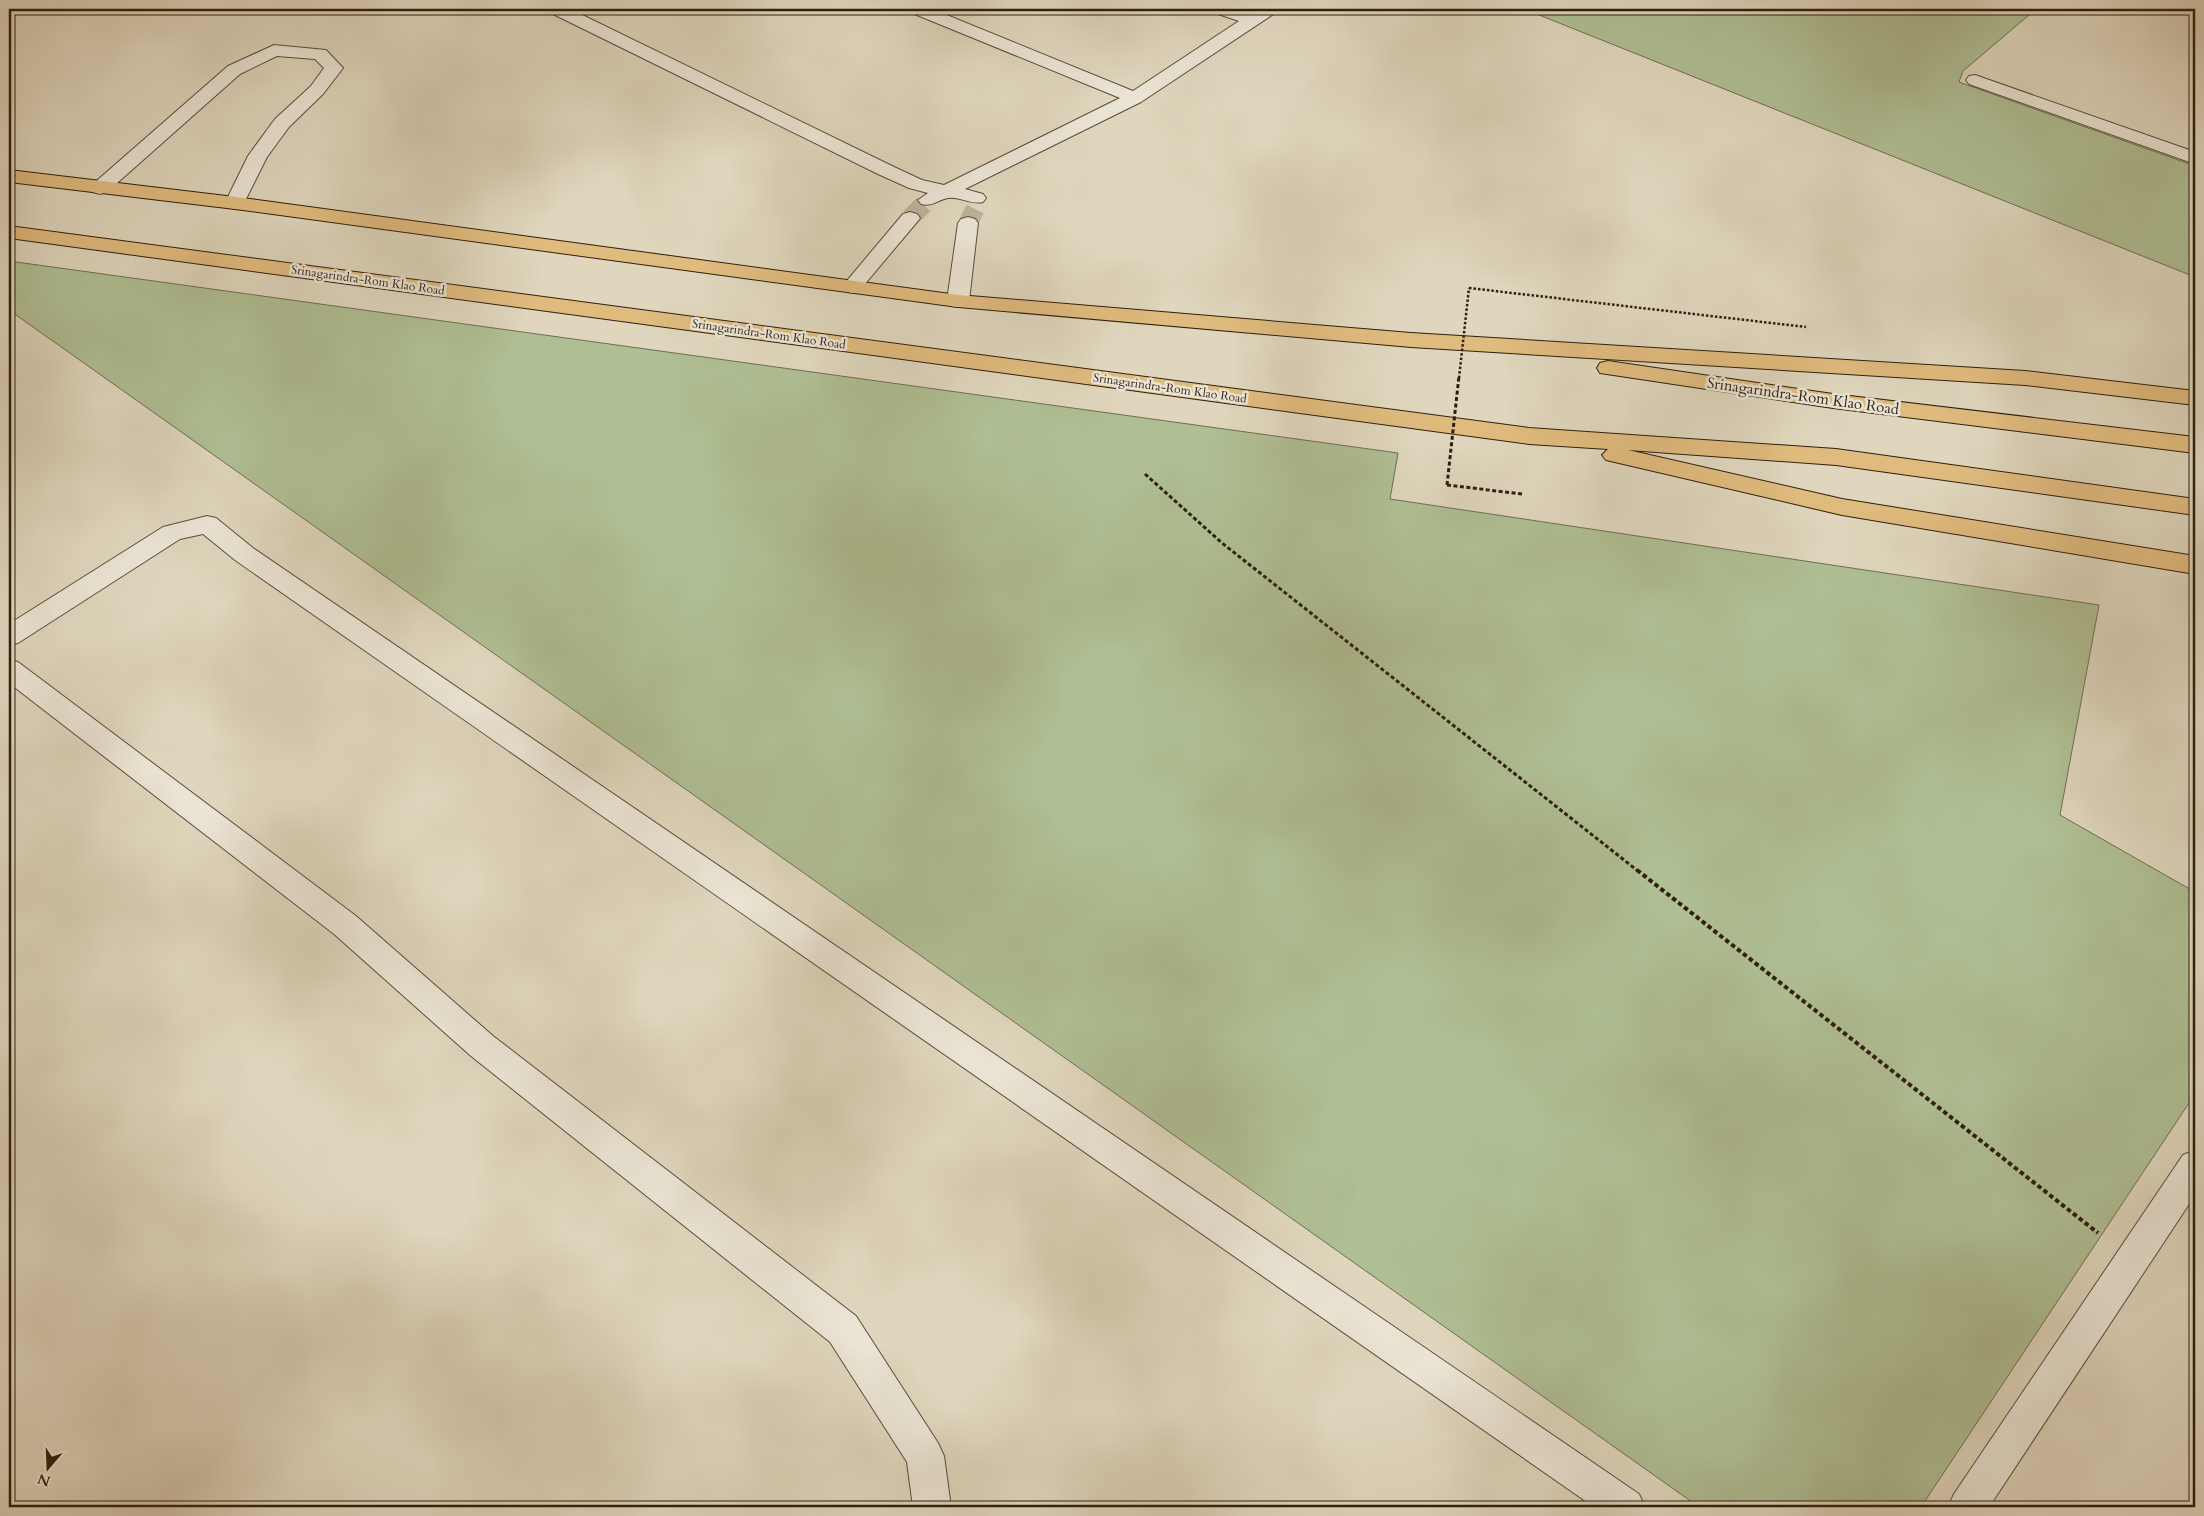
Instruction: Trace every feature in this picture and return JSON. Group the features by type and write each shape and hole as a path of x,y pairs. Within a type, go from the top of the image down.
{"main road":[{"name":"Srinagarindra-Rom Klao Road","path":"9,176 235,203 958,301 1412,340 2025,378 2195,398"},
{"name":"Srinagarindra-Rom Klao Road","path":"9,232 1529,436 1836,456 2195,507"},
{"name":"Srinagarindra-Rom Klao Road","path":"1412,340 1834,401 2195,445"},
{"name":"Srinagarindra-Rom Klao Road","path":"1529,436 1842,507 2195,565"}],"street":[{"path":"556,9 885,170 916,184 945,191 973,210"},
{"path":"918,9 1135,98"},
{"path":"1221,9 1252,20"},
{"path":"928,200 1135,98 1269,9"},
{"path":"100,188 234,70 274,50 320,54 334,68 317,90 282,123 258,156 235,203"},
{"path":"1975,80 2195,158"},
{"path":"958,301 981,174"},
{"path":"852,287 910,218"},
{"path":"9,636 172,533 207,524 269,572 1626,1507"},
{"path":"9,669 345,925 482,1046 843,1329 925,1456 932,1507"},
{"path":"1967,1507 2195,1166"}],"path":[{"path":"1522,494 1447,485 1469,288 1538,295"},
{"path":"1144,474 1222,544 2132,1260"}],"green space":[{"path":"1524,9 2036,9 1963,71 1959,82 2195,166 2195,277"},
{"path":"9,261 1398,453 1390,499 2099,605 2060,815 2195,892 2195,1094 1921,1507 1699,1507 9,310"}],"tunnel":[{"path":"910,218 928,200"},
{"path":"968,223 975,209"}]}
